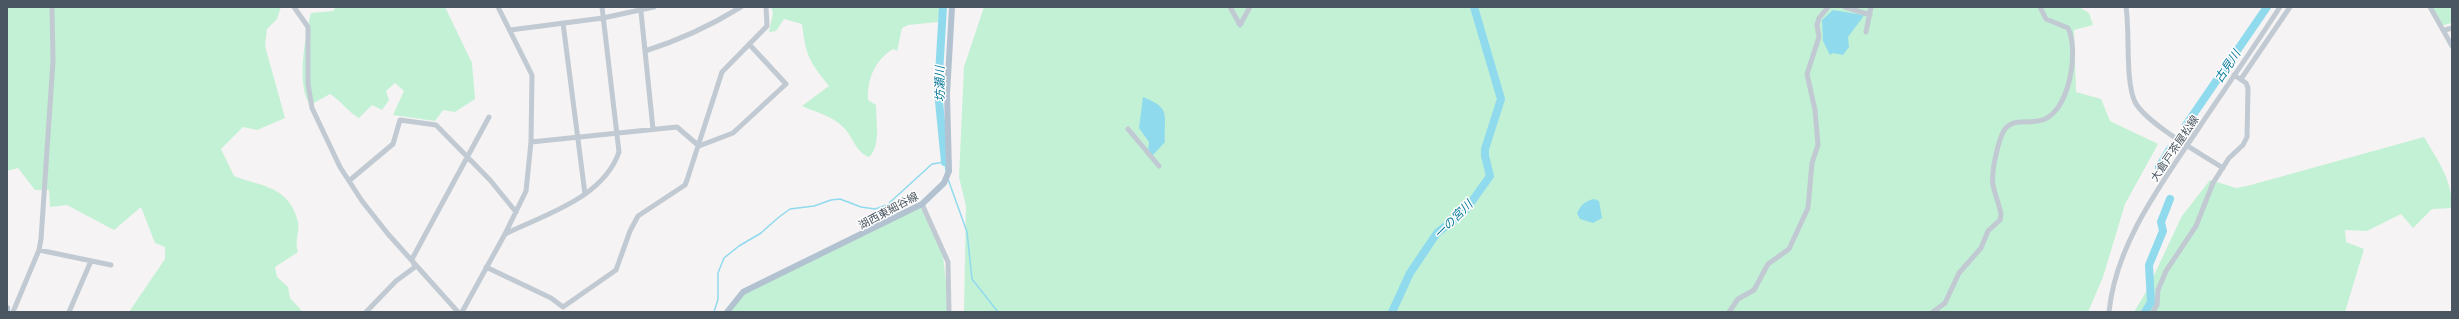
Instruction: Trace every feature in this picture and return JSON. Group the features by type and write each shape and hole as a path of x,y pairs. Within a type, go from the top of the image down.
{"main road":[{"name":"湖西東細谷線","path":"727,312 736,298 743,292 922,204 944,183 948,171 947,94 952,7"},
{"path":"7,308 8,312"}],"street":[{"path":"13,312 39,250 43,222 52,61 52,7"},
{"path":"294,7 308,27 308,84 312,108 340,167 369,211 458,312"},
{"path":"462,312 505,234 526,191 531,142 532,75 498,7"},
{"path":"505,234 585,194 599,185 616,160 619,152 602,7"},
{"path":"510,30 604,18 641,12 654,7"},
{"path":"645,51 677,41 711,25 741,7"},
{"path":"486,267 551,298 563,307 616,270 630,231 638,216 685,185 722,72 767,26 766,7"},
{"path":"1230,7 1240,25 1250,7"},
{"path":"1729,312 1738,299 1754,290 1768,264 1789,249 1808,208 1812,163 1818,145 1815,110 1807,74 1819,37 1817,25 1819,18 1828,7"},
{"path":"1845,7 1870,14"},
{"path":"1866,32 1871,7"},
{"path":"1933,312 1945,303 1964,265 1981,248 1988,231 2000,220 1993,178 2002,135 2006,128 2013,124 2046,119 2060,105 2068,90 2072,54 2072,35 2068,28 2046,19 2040,7"},
{"path":"2126,7 2131,84 2135,101 2145,114 2223,168"},
{"name":"大倉戸茶屋松線","path":"2109,312 2114,286 2130,241 2154,194 2280,7"},
{"path":"2241,79 2290,7"},
{"path":"2430,7 2452,46"},
{"path":"641,12 653,129"},
{"path":"563,23 585,194"},
{"path":"2444,30 2452,28"},
{"path":"699,146 733,133 786,84 749,44"},
{"path":"2153,312 2156,305 2158,290 2166,271 2196,226 2213,182 2229,158 2243,145 2247,137 2248,88 2241,79 2234,75"},
{"path":"366,312 396,281 415,267 412,259 489,117"},
{"path":"350,180 393,144 400,120 436,125 468,158 516,212"},
{"path":"531,142 677,127 699,146"},
{"path":"1128,129 1159,166"},
{"path":"922,204 948,262 949,312"},
{"path":"39,250 111,265"},
{"path":"69,312 91,262"}],"green space":[{"path":"7,7 281,7 277,19 267,29 265,46 285,118 257,130 243,127 221,149 234,176 273,190 288,201 294,210 298,222 298,252 275,267 277,277 288,287 290,298 303,312 129,312 165,259 165,247 155,243 141,207 114,230 67,205 50,207 49,190 35,190 18,168 7,171"},
{"path":"336,7 445,7 472,63 475,99 455,112 443,110 435,121 393,115 404,91 395,83 386,91 389,100 382,110 372,105 359,118 351,113 330,94 310,105 303,86 303,60 306,35 311,13 333,11"},
{"path":"771,7 940,7 938,22 908,25 902,28 897,51 893,49 887,53 873,71 869,85 868,100 876,105 877,133 873,152 869,157 860,151 846,130 838,123 802,106 829,86 810,58 805,44 802,24 784,19 776,31 769,32 773,13"},
{"path":"984,7 2079,7 2089,13 2093,25 2074,30 2076,92 2101,99 2110,121 2158,144 2125,204 2103,277 2088,312 964,312 966,206 959,177 964,67"},
{"path":"2429,7 2452,7 2452,23 2440,26"},
{"path":"2424,137 2447,179 2450,188 2452,208 2432,209 2413,228 2401,214 2367,231 2345,230 2346,242 2364,249 2345,312 2134,312 2146,292 2182,216 2210,180 2236,188 2247,186"},
{"path":"920,205 943,255 949,312 731,312 739,295"}],"water":[{"path":"1833,10 1863,15 1848,37 1849,47 1843,55 1833,53 1830,55 1823,41 1822,20"},
{"path":"1143,97 1159,105 1163,109 1165,119 1165,142 1153,155 1148,152 1149,142 1139,128"},
{"path":"1594,199 1599,201 1602,218 1593,223 1580,219 1577,213 1580,208 1586,202"}],"waterway":[{"name":"坊瀬川","path":"943,7 938,91 945,162"},
{"name":"一の宮川","path":"1392,312 1410,273 1437,233 1465,211 1490,176 1485,156 1485,149 1501,99 1474,7"},
{"name":"古見川","path":"2186,125 2267,7"},
{"name":"古見川","path":"2159,167 2170,149"},
{"path":"714,312 718,299 718,273 724,258 739,246 761,233 790,209 814,206 831,200 840,199 861,207 875,209 887,205 932,164 945,162 946,171"},
{"path":"948,179 967,232 972,279 998,312"},
{"name":"古見川","path":"2145,312 2151,302 2149,265 2163,231 2161,222 2170,199"}]}
